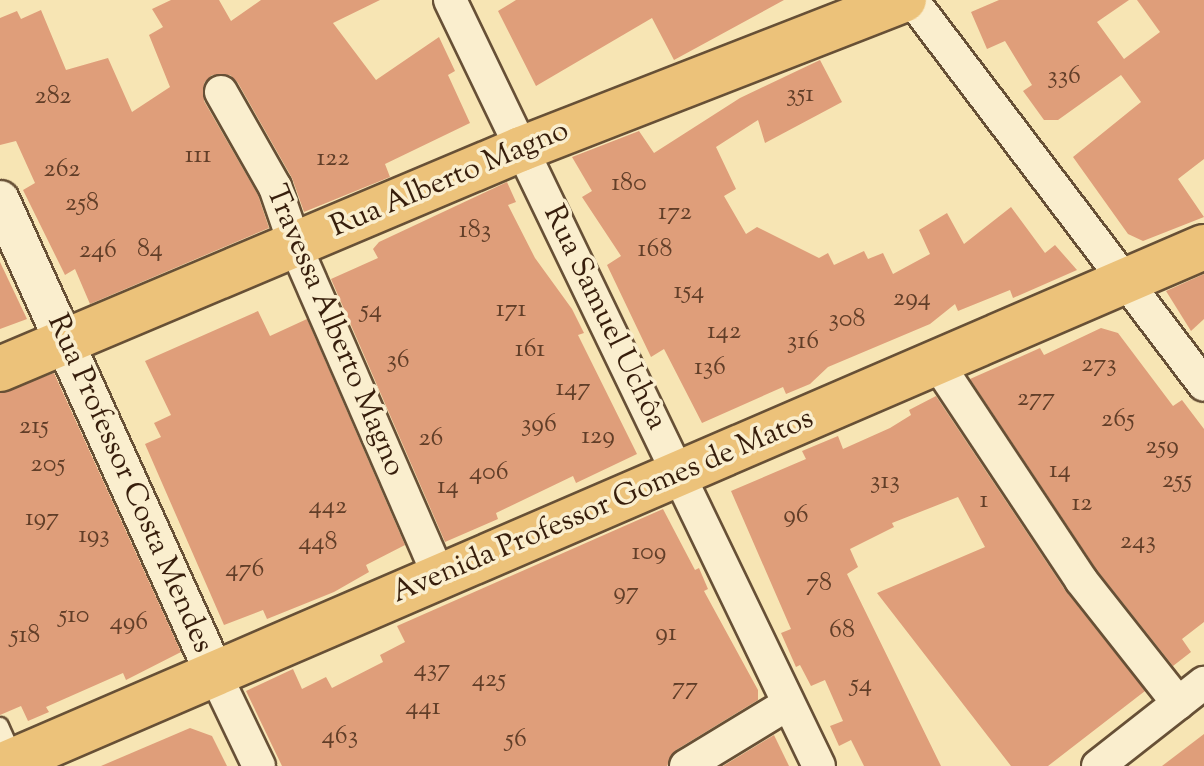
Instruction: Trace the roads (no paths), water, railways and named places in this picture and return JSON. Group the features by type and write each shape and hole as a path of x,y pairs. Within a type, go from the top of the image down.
{"main road":[{"name":"Rua Alberto Magno","path":"0,369 521,149 904,0"},
{"name":"Avenida Professor Gomes de Matos","path":"5,751 214,672 1204,247"}],"street":[{"name":"Rua Samuel Uchôa","path":"450,0 819,766"},
{"path":"912,0 1204,385"},
{"name":"Travessa Alberto Magno","path":"221,92 275,187 295,245 438,574"},
{"name":"Rua Professor Costa Mendes","path":"0,200 259,766"},
{"path":"937,363 1081,580 1178,703"},
{"path":"1098,766 1204,683"},
{"path":"686,766 788,704"}]}
